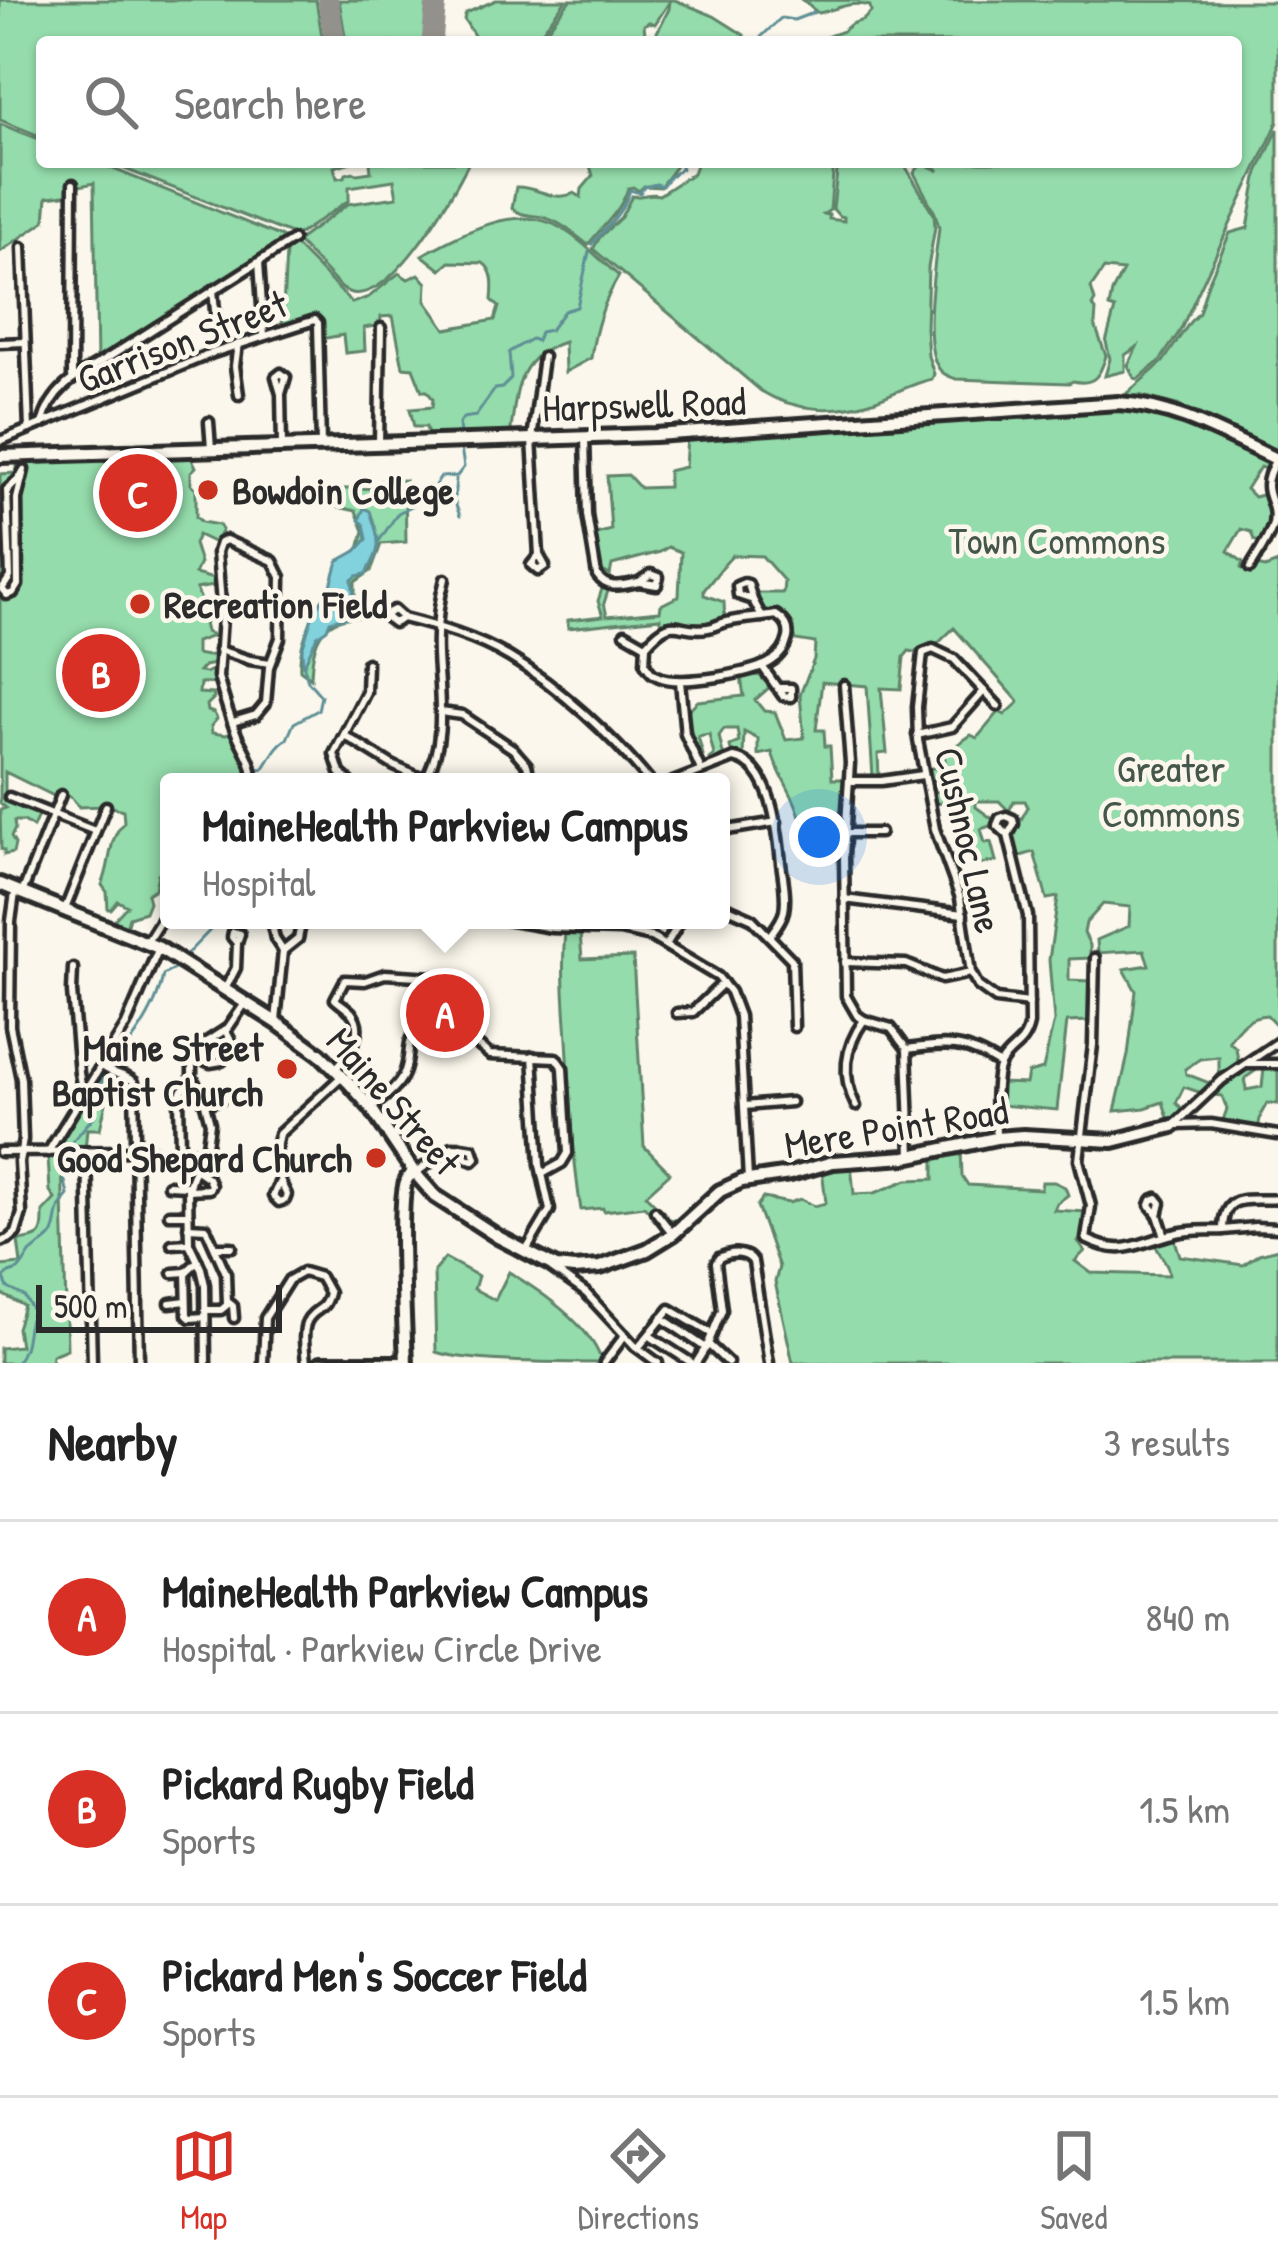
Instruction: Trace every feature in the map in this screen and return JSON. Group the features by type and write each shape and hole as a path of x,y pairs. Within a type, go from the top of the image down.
{"street":[{"path":"72,376 73,184"},
{"path":"42,424 47,408 72,376 103,362 293,241"},
{"path":"22,247 29,429"},
{"path":"259,262 264,336"},
{"path":"213,290 216,320"},
{"name":"Garrison Street","path":"0,441 238,344 316,321 321,445"},
{"path":"379,443 381,328"},
{"path":"0,343 25,342"},
{"path":"238,344 238,395"},
{"path":"538,555 532,439 543,357"},
{"path":"281,394 282,446"},
{"name":"Harpswell Road","path":"0,456 734,431 1118,404 1175,413 1277,460"},
{"path":"208,422 211,448"},
{"path":"585,437 587,514 597,575 610,586 640,582"},
{"path":"24,455 24,470 16,499 18,584 9,595 2,590 10,577 7,490 24,470"},
{"path":"1250,568 1273,525 1266,482 1277,460"},
{"path":"232,722 253,717 265,706 270,663 281,631 278,567 233,541 220,543 217,556 222,617 218,677 232,722 251,758 253,773"},
{"path":"430,773 441,712 437,628 445,579"},
{"path":"752,601 762,617"},
{"path":"776,615 787,622 790,635 782,653 751,671 680,681 659,677 648,669 646,645 667,627 679,624 708,628 776,615"},
{"path":"403,618 478,642 509,658 549,686 642,773"},
{"path":"625,633 646,645"},
{"path":"219,650 270,663"},
{"name":"Cushnoc Lane","path":"984,691 951,657 926,650 917,735 937,837 956,883 971,973 978,986 996,999 1029,1003"},
{"path":"340,773 334,754 366,692 367,663"},
{"path":"762,666 778,688"},
{"path":"680,681 685,734 701,770"},
{"path":"844,685 850,781 845,832 846,996 852,1010 864,1020 891,1028 907,1049 911,1156"},
{"path":"917,735 952,727 984,691 998,706"},
{"path":"441,712 465,716 513,749 528,773"},
{"path":"344,735 411,773"},
{"path":"694,773 734,758 746,761 772,802 785,905 770,935"},
{"path":"850,781 923,775"},
{"path":"0,1242 12,1237 20,1225 21,1079 10,1026 11,921 61,795"},
{"path":"9,797 95,831"},
{"path":"64,911 106,806"},
{"path":"730,830 777,822"},
{"path":"845,832 880,833"},
{"path":"996,1138 1000,1065 1027,1035 1029,1003 1027,910 1008,835"},
{"name":"Maine Street","path":"0,884 153,945 276,1022 339,1072 414,1172 447,1205 549,1265"},
{"path":"844,899 963,914"},
{"path":"730,909 751,917 792,960 794,1027"},
{"path":"48,1152 131,1017 160,928"},
{"path":"273,929 283,951 276,1022"},
{"path":"283,951 298,939 300,929"},
{"path":"574,929 636,932 666,945 723,983 739,1016 748,1179"},
{"path":"666,945 676,929"},
{"path":"225,989 235,972 237,943"},
{"path":"1095,958 1094,1045 1078,1166 1091,1206 1086,1239 1122,1250 1190,1231 1278,1228"},
{"path":"845,962 899,962 942,979 971,973"},
{"path":"73,968 79,1073 88,1090"},
{"path":"279,1183 279,1134 339,1072 357,1032 353,1016 335,999 346,980 364,981 385,974 433,977 436,994 409,1041 402,1079 370,1108"},
{"path":"677,1013 692,1012 723,983"},
{"path":"206,1363 203,1274 189,1243 188,1188 210,1130 191,1066 200,1046 225,1030 245,1002"},
{"path":"856,1106 847,1085 846,1061 864,1020"},
{"path":"422,1024 458,1028 490,1055 556,1058 561,1063 568,1153 562,1163 542,1174"},
{"path":"225,1030 236,1050"},
{"path":"1173,1126 1212,1088 1278,1042"},
{"path":"907,1049 956,1045 972,1048 1000,1065"},
{"path":"194,1056 211,1064 222,1061"},
{"path":"525,1252 550,1210 542,1174 533,1056"},
{"path":"1248,1064 1278,1064"},
{"path":"102,1066 134,1082 140,1363"},
{"path":"194,1081 179,1097 176,1152 204,1154"},
{"path":"205,1104 221,1099"},
{"path":"744,1106 791,1102"},
{"name":"Mere Point Road","path":"549,1265 566,1274 621,1262 673,1234 720,1191 748,1179 833,1162 911,1156 996,1138 1120,1140 1173,1126 1211,1124 1278,1135"},
{"path":"321,1363 406,1363 404,1189 414,1172 449,1148 460,1147"},
{"path":"87,1151 92,1363"},
{"path":"0,1152 154,1151"},
{"path":"168,1185 205,1190 212,1185 195,1169"},
{"path":"1223,1230 1224,1215 1235,1201 1278,1199"},
{"path":"655,1211 673,1234"},
{"path":"169,1214 188,1214"},
{"path":"1158,1214 1165,1236"},
{"path":"187,1272 188,1318 221,1310 228,1302 226,1273 206,1228 188,1227"},
{"path":"172,1244 189,1243"},
{"path":"215,1246 232,1247"},
{"path":"649,1335 694,1363 722,1310 718,1260 730,1254 749,1257 769,1363"},
{"path":"173,1273 187,1272 198,1261"},
{"path":"263,1363 265,1318 291,1278 307,1272 325,1282 329,1296 306,1323 306,1363"},
{"path":"566,1274 658,1363"},
{"path":"170,1303 187,1301"},
{"path":"228,1302 234,1318"},
{"path":"638,1348 671,1309 712,1334"},
{"path":"662,1318 728,1363"},
{"path":"604,1363 625,1335"}],"green space":[{"path":"0,0 316,0 322,36 36,36 36,135 0,120"},
{"path":"339,0 431,0 428,36 345,36"},
{"path":"496,0 566,0 539,36 474,36 464,19 466,13"},
{"path":"570,0 675,0 714,16 744,36 655,36 670,1 655,24 644,25 645,36 542,36"},
{"path":"802,0 1278,2 1278,122 1180,331 1160,361 1134,378 1128,365 1137,347 1125,355 1125,371 1105,376 1110,359 1106,342 1115,309 1109,307 1123,271 1104,269 1091,288 1095,325 1106,356 1092,380 956,379 944,374 934,358 930,322 939,227 914,173 918,168 1242,168 1242,36 829,36 863,20 870,6 850,5 818,13"},
{"path":"0,124 36,138 36,168 111,168 280,236 294,244 352,303 369,297 399,273 408,279 419,274 427,283 426,301 446,329 495,320 499,307 492,300 491,275 483,263 450,262 441,270 422,255 489,224 542,220 583,244 619,276 600,316 591,358 565,372 564,342 527,367 517,391 510,436 429,440 426,427 414,427 410,409 432,407 433,399 422,391 413,368 403,367 393,316 381,317 380,325 364,328 365,351 345,353 343,335 321,339 319,318 282,328 286,252 276,250 97,362 94,183 80,186 72,181 72,194 47,197 45,221 0,252"},
{"path":"1278,129 1278,454 1181,406 1139,395 1130,398 1127,393 1163,362 1199,313 1230,233 1248,228 1258,172"},
{"path":"122,168 334,168 337,178 371,172 371,168 466,168 415,250 376,287 357,293 340,287 297,241 348,204 397,197 394,180 349,187 349,200 293,235"},
{"path":"591,168 674,168 660,187 628,188 588,245 555,222 512,208 516,187 581,197 593,176"},
{"path":"695,168 834,168 830,210 824,214 844,221 833,209 837,168 907,168 934,215 926,328 932,379 843,408 800,406 773,398 593,249 632,196 659,195"},
{"path":"1132,408 1177,418 1269,458 1268,470 1260,467 1246,489 1254,497 1265,494 1270,514 1262,544 1241,529 1228,551 1250,574 1257,566 1278,563 1278,1027 1267,1015 1245,1023 1229,1041 1236,1048 1239,1066 1222,1077 1219,1057 1200,1059 1185,1069 1186,1074 1212,1084 1202,1093 1184,1087 1176,1103 1184,1110 1169,1121 1163,1102 1115,1111 1136,991 1124,969 1149,965 1144,950 1098,953 1097,940 1129,926 1130,907 1103,904 1086,923 1090,958 1069,959 1069,980 1091,981 1090,1021 1067,1022 1057,1110 999,1105 1000,1083 1026,1084 1028,1073 1043,1069 1054,1021 1049,960 1058,897 1047,899 1034,852 1017,857 1012,836 1028,807 1025,801 1014,801 1009,811 999,801 976,801 976,807 994,820 981,829 996,861 973,866 951,802 932,804 929,793 951,790 950,779 927,780 926,769 946,766 944,754 971,735 977,738 999,712 1005,715 1019,702 954,628 934,647 924,647 920,653 909,651 904,657 901,689 881,688 887,753 878,754 879,777 873,777 867,686 822,682 816,730 824,730 825,746 830,746 832,779 846,779 844,811 822,819 821,835 813,836 812,820 801,820 772,752 758,755 758,739 744,732 743,757 732,756 730,746 739,742 737,729 724,729 719,736 724,758 711,763 709,734 698,736 703,755 698,758 692,738 688,710 698,701 744,696 741,677 759,675 770,687 755,700 764,711 775,712 786,740 804,738 800,695 815,643 796,640 788,622 760,607 758,593 783,593 784,581 762,556 732,555 704,590 704,595 724,602 725,623 694,630 663,628 660,618 568,628 568,620 603,616 598,601 603,586 609,588 604,603 607,616 660,611 661,605 679,596 681,552 668,547 612,565 610,575 599,569 592,535 611,530 607,476 628,475 640,488 668,487 668,471 685,467 687,436 895,427 898,423"},
{"path":"190,455 196,467 191,484 196,488 196,517 222,530 215,543 198,535 194,544 200,563 195,574 214,579 213,586 196,589 202,602 196,604 203,612 218,613 215,620 204,623 213,636 196,642 196,654 216,654 215,664 199,672 215,668 217,684 200,683 199,693 213,694 207,705 217,719 212,733 233,732 250,773 160,773 160,875 155,889 147,894 145,912 129,917 126,927 112,922 127,906 118,901 108,909 102,885 124,822 123,810 79,807 70,796 54,796 5,772 5,797 40,811 33,827 14,821 13,853 4,855 1,849 0,810 6,808 0,803 0,474 17,473 17,459"},
{"path":"405,480 406,542 381,544 371,571 355,582 361,607 358,617 334,622 320,635 311,678 300,670 304,639 326,595 359,549 364,531 356,511 303,499 309,490 379,488 380,481"},
{"path":"565,933 580,933 582,959 633,957 644,1146 670,1173 646,1195 669,1219 681,1221 669,1232 644,1206 581,1210 565,1011"},
{"path":"1275,1067 1278,1104 1267,1103 1258,1129 1222,1123 1227,1109 1222,1096 1213,1092 1242,1070 1258,1069 1245,1078 1246,1090 1262,1087 1264,1069"},
{"path":"103,1072 109,1075 101,1094 107,1099 100,1129 87,1129 85,1150 62,1149 61,1143"},
{"path":"961,1148 962,1176 968,1185 1041,1189 1042,1182 1054,1182 1065,1187 1068,1195 1054,1210 1086,1212 1078,1242 1085,1251 1075,1261 1091,1273 1169,1275 1155,1243 1174,1237 1180,1256 1243,1265 1278,1249 1278,1363 793,1363 775,1282 779,1267 757,1206 763,1198 789,1203 800,1199 815,1206 826,1203 822,1169 839,1164 851,1164 854,1194 875,1193 907,1180 934,1179 934,1156"},
{"path":"48,1157 62,1157 67,1349 52,1355 51,1363 0,1363 0,1348 20,1346 17,1328 24,1306 0,1293 0,1266 21,1264 18,1241 37,1237 42,1231 43,1212 55,1199 50,1191"},
{"path":"445,1258 478,1276 474,1289 495,1300 509,1272 522,1280 577,1323 602,1363 492,1360 436,1352 434,1271"}],"water":[{"path":"364,508 370,511 378,544 366,574 352,580 360,614 330,621 317,636 303,667 302,649 314,611 330,589 338,561 367,539 359,520"}],"waterway":[{"path":"762,36 781,18 794,20 815,12"},
{"path":"592,244 619,212 630,190 640,193 644,187 662,186 682,168"},
{"path":"460,434 463,418 476,416 495,389 511,378 509,352 531,339 537,341 540,332 550,330 564,311 577,307 589,252"},
{"path":"379,541 398,513 425,499 441,477 457,476 464,467 461,448"},
{"path":"456,479 454,500 460,516"},
{"path":"255,768 263,769 294,723 318,710 321,696 308,681 303,663"},
{"path":"246,773 248,769"},
{"path":"185,956 211,929"},
{"path":"110,1067 143,1024 163,975 180,966"},
{"path":"67,1148 95,1115 91,1100 107,1073"},
{"path":"16,1363 33,1311 4,1278 53,1233 68,1195 58,1166 65,1155"}],"runway":[{"path":"328,0 334,36"},
{"path":"433,36 436,0"}],"place":[{"name":"Bowdoin College","path":"208,490"},
{"name":"Pickard Men's Soccer Field","path":"138,493"},
{"name":"Recreation Field","path":"140,604"},
{"name":"Pickard Rugby Field","path":"101,673"},
{"name":"MaineHealth Parkview Campus","path":"445,1013"},
{"name":"Maine Street Baptist Church","path":"287,1069"},
{"name":"Good Shepard Church","path":"376,1158"}],"park label":[{"name":"Town Commons","path":"1057,540"},
{"name":"Greater Commons","path":"1171,790"}]}
